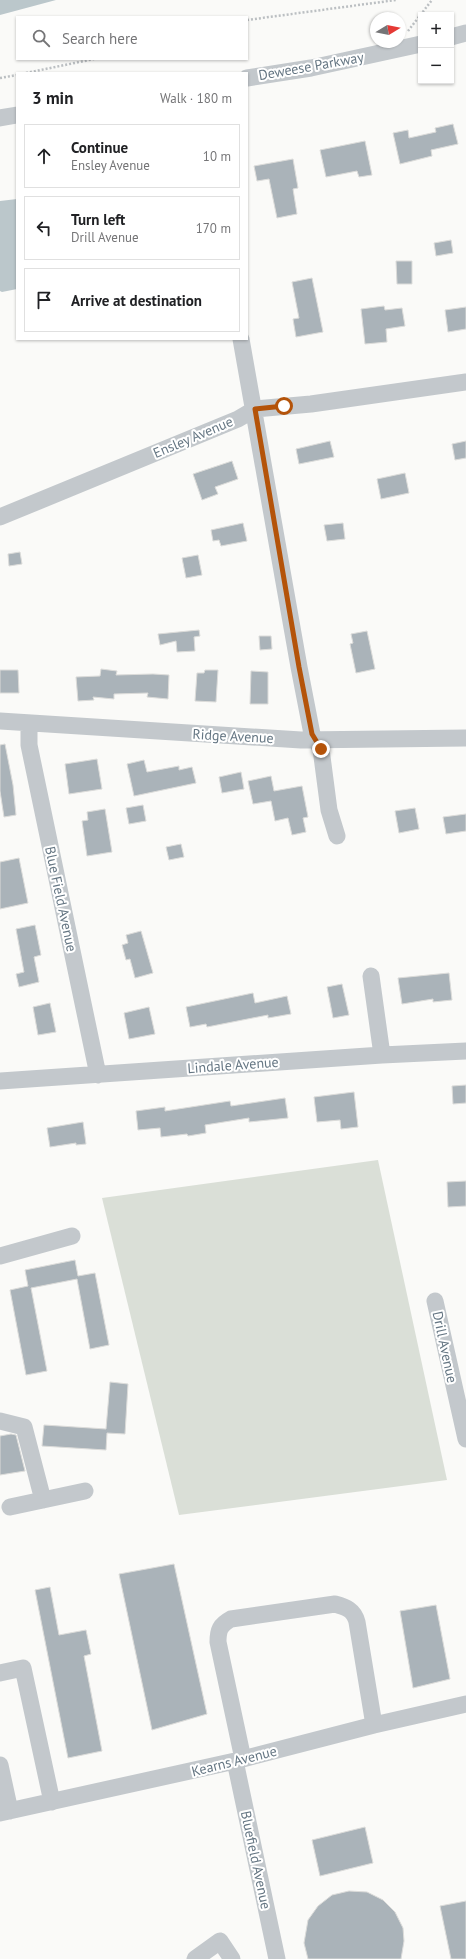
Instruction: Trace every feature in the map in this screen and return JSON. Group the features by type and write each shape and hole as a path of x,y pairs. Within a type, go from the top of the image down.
{"street":[{"path":"454,36 466,33"},
{"name":"Deweese Parkway","path":"248,78 311,68 418,45"},
{"path":"0,118 16,115"},
{"path":"241,340 255,409 312,734 321,749 329,810 337,836"},
{"name":"Ensley Avenue","path":"0,517 238,419 255,409 311,404 466,382"},
{"name":"Ridge Avenue","path":"0,721 316,740 466,738"},
{"name":"Blue Field Avenue","path":"28,723 29,745 98,1075"},
{"path":"371,976 382,1055"},
{"name":"Lindale Avenue","path":"0,1082 382,1055 466,1051"},
{"path":"0,1256 72,1236"},
{"name":"Drill Avenue","path":"435,1301 466,1439"},
{"path":"0,1419 24,1427 43,1500"},
{"path":"10,1507 85,1491"},
{"name":"Bluefield Avenue","path":"277,1959 218,1642 218,1631 223,1623 231,1619 335,1604 350,1609 355,1615 357,1622 374,1725"},
{"path":"0,1673 23,1668 52,1802"},
{"name":"Kearns Avenue","path":"5,1812 239,1760 374,1725 466,1704"},
{"path":"0,1765 5,1812"},
{"path":"195,1959 220,1941 232,1959"}],"path":[{"path":"248,20 396,0"},
{"path":"395,51 412,25 432,0"},
{"path":"31,72 89,60"},
{"path":"0,78 16,75"}],"shaded area":[{"path":"0,0 56,0 0,15"},
{"path":"16,199 16,289 2,292 0,291 0,201"},
{"path":"378,1160 447,1480 179,1515 102,1198"}],"building":[{"path":"453,124 458,144 431,150 432,156 400,164 393,133 408,130 409,138 436,132 435,128"},
{"path":"365,141 372,175 359,177 357,171 326,177 320,150"},
{"path":"293,159 298,188 293,189 297,214 277,218 269,179 257,181 254,166"},
{"path":"451,240 453,253 436,256 434,243"},
{"path":"396,261 412,261 412,284 397,284"},
{"path":"312,278 323,332 296,337 293,319 299,318 292,282"},
{"path":"384,306 385,310 402,308 405,326 386,329 387,342 365,344 361,309"},
{"path":"466,307 466,329 448,332 445,310"},
{"path":"330,441 334,457 299,464 296,449"},
{"path":"466,441 466,458 455,460 452,444"},
{"path":"232,461 238,479 215,487 218,494 202,500 193,474"},
{"path":"405,473 409,493 381,499 377,479"},
{"path":"243,523 247,541 221,546 219,540 213,541 211,530"},
{"path":"343,523 345,539 327,541 324,525"},
{"path":"20,552 22,564 9,566 8,554"},
{"path":"198,555 202,575 186,578 182,558"},
{"path":"199,630 200,636 194,637 195,651 177,652 176,641 160,645 158,634"},
{"path":"367,631 375,669 356,673 350,644 353,643 351,634"},
{"path":"259,636 271,636 272,649 260,650"},
{"path":"101,669 117,671 116,675 169,675 168,699 147,697 148,693 114,694 114,699 93,697 94,700 78,701 76,677 100,676"},
{"path":"0,670 18,670 19,693 0,693"},
{"path":"205,670 218,670 216,702 195,701 197,673 204,673"},
{"path":"251,671 268,672 268,704 250,704"},
{"path":"5,744 13,785 16,815 4,817 0,791 0,745"},
{"path":"97,759 102,789 69,794 65,764"},
{"path":"144,760 147,772 179,766 179,770 192,767 196,783 134,796 127,764"},
{"path":"241,772 244,789 222,793 219,777"},
{"path":"271,776 274,791 302,786 308,817 303,818 306,832 292,835 288,818 275,821 271,801 253,804 248,781"},
{"path":"143,805 146,821 129,824 126,808"},
{"path":"415,808 419,829 399,833 395,811"},
{"path":"105,809 112,852 87,856 82,821 88,820 87,812"},
{"path":"466,814 466,831 446,834 443,817"},
{"path":"181,844 184,857 169,860 166,847"},
{"path":"19,858 28,903 0,909 0,862"},
{"path":"35,925 41,955 34,957 39,982 19,987 16,974 24,972 16,929"},
{"path":"141,931 153,973 135,978 130,959 126,960 122,945 128,943 126,935"},
{"path":"449,973 452,1000 433,1002 433,999 402,1004 398,978"},
{"path":"342,984 349,1015 333,1018 327,987"},
{"path":"253,993 255,1003 287,996 291,1014 268,1018 268,1015 207,1027 206,1024 190,1027 186,1007"},
{"path":"50,1003 56,1032 38,1035 33,1007"},
{"path":"149,1007 155,1034 129,1039 124,1013"},
{"path":"466,1085 466,1103 453,1104 452,1086"},
{"path":"354,1092 358,1127 341,1129 340,1120 317,1122 314,1097"},
{"path":"285,1098 288,1118 249,1122 249,1118 205,1125 206,1133 188,1136 187,1134 161,1137 160,1128 138,1130 136,1111 165,1107 165,1111 230,1101 231,1106"},
{"path":"83,1122 86,1144 76,1145 76,1143 50,1147 47,1128"},
{"path":"466,1181 466,1206 448,1207 447,1182"},
{"path":"75,1260 78,1276 95,1273 109,1345 90,1349 77,1279 31,1288 47,1371 26,1375 10,1290 28,1286 25,1270"},
{"path":"110,1382 128,1384 125,1434 107,1433 106,1450 42,1446 44,1425 106,1429"},
{"path":"11,1434 16,1435 25,1471 0,1475 0,1436"},
{"path":"174,1564 207,1714 152,1730 119,1574"},
{"path":"50,1587 59,1635 86,1630 91,1654 84,1656 102,1751 68,1758 35,1590"},
{"path":"436,1605 450,1679 413,1688 400,1611"},
{"path":"365,1827 373,1863 320,1876 312,1840"},
{"path":"349,1891 367,1892 383,1900 395,1912 403,1928 404,1941 401,1959 308,1959 304,1943 308,1920 318,1906 332,1895"},
{"path":"466,1901 466,1959 451,1959 440,1906"}],"route":[{"path":"284,406 255,409 299,667 312,734 321,749"}]}
